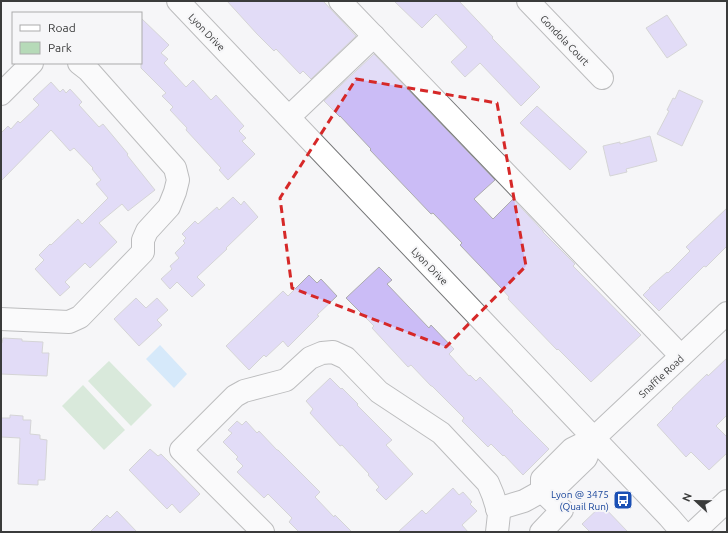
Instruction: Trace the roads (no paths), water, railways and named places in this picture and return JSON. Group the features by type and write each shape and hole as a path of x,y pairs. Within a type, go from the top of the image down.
{"street":[{"name":"Lyon Drive","path":"178,1 682,532"},
{"path":"340,1 681,356"},
{"name":"Gondola Court","path":"528,1 602,78"},
{"path":"289,117 374,36"},
{"path":"1,94 31,64"},
{"path":"1,319 69,322 80,316 143,252 143,240 147,230 169,207 175,192 178,180 175,168 88,70 80,64"},
{"name":"Snaffle Road","path":"542,491 542,479 572,450 594,438 727,313"},
{"path":"263,532 181,450 234,396 244,391 286,380 310,358 322,353 332,352 346,358 379,392 441,433 488,483 494,494 499,514 497,532"},
{"path":"497,509 524,501 542,491 562,510 541,532"},
{"path":"694,532 727,501"}],"water":[{"path":"160,345 187,374 174,388 146,359"}],"place":[{"name":"Lyon @ 3475 (Quail Run)","path":"623,500"}]}
